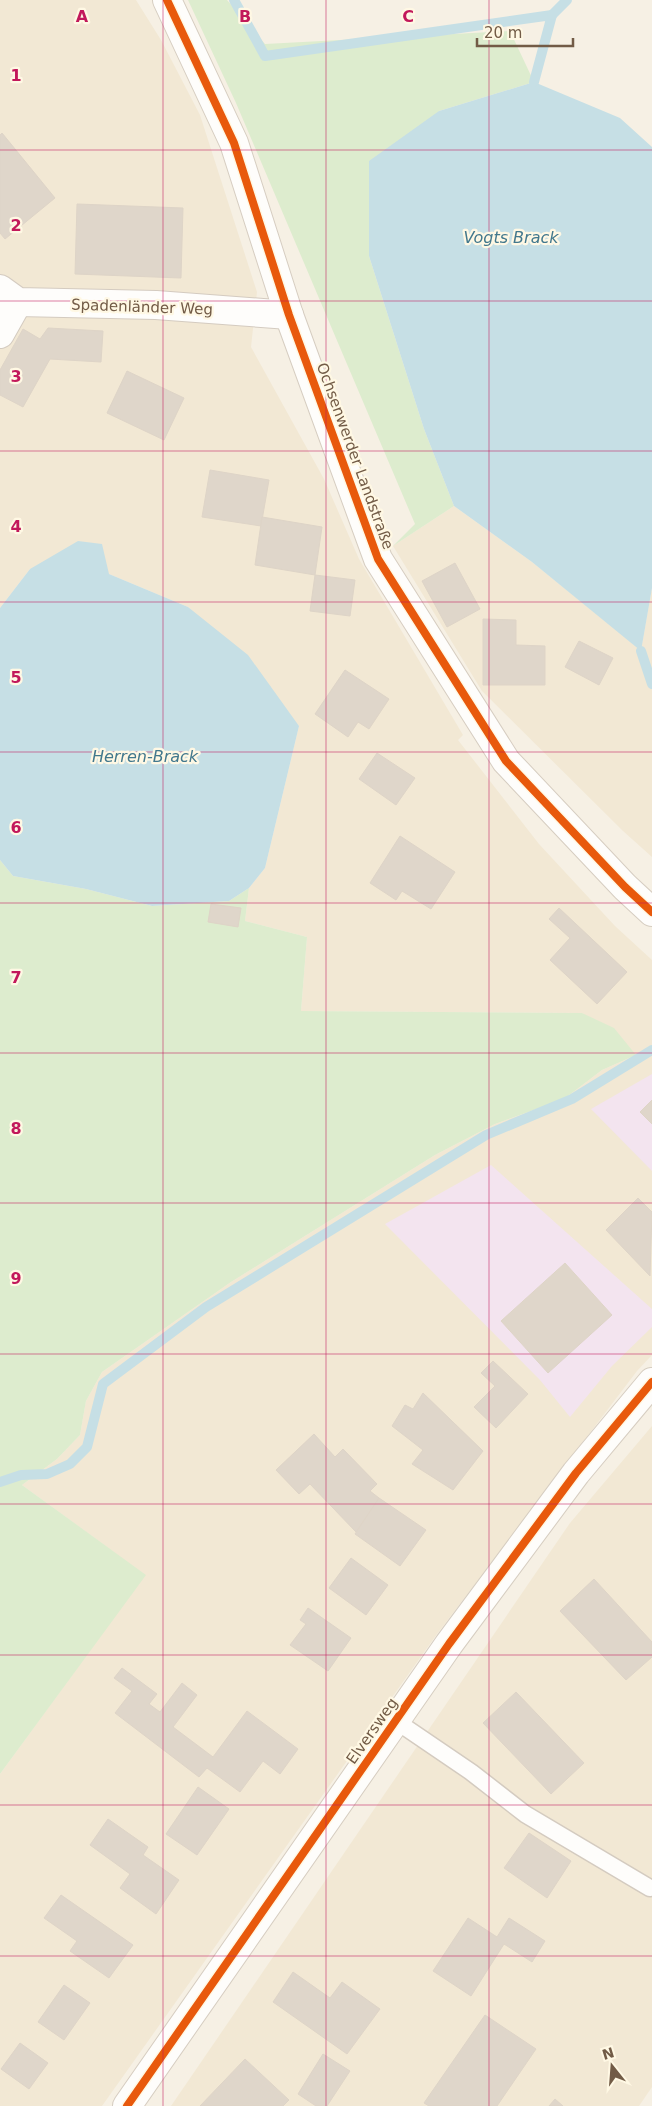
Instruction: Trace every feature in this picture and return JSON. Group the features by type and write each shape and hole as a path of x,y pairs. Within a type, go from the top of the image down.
{"street":[{"name":"Ochsenwerder Landstraße","path":"167,0 234,143 289,315 378,559 506,760 624,887 652,912"},
{"name":"Spadenländer Weg","path":"9,296 289,315"},
{"path":"0,334 9,296"},
{"name":"Elversweg","path":"127,2106 449,1644 576,1473 652,1382"}],"lane":[{"path":"396,1721 471,1772 525,1814 650,1888"}],"shaded area":[{"path":"0,0 136,0 161,40 200,115 257,292 251,347 324,479 359,559 463,735 458,740 539,844 615,926 652,960 652,1355 637,1371 437,1634 102,2106 0,2106 0,1774 145,1575 22,1485 57,1459 80,1435 86,1401 102,1372 231,1282 435,1155 495,1124 564,1099 602,1070 636,1055 582,1013 301,1011 307,937 245,921 249,888 265,868 299,726 188,607 109,574 30,569 0,608"},
{"path":"454,506 532,562 641,650 652,588 652,857 623,831 482,691 393,546"},
{"path":"652,1074 652,1171 591,1109"},
{"path":"491,1165 652,1309 652,1327 612,1366 570,1417 540,1380 385,1224"},
{"path":"652,1426 652,2087 639,2106 171,2106 570,1523"}],"green space":[{"path":"188,0 227,0 265,44 510,31 534,82 439,111 369,256 424,429 454,506 393,546 415,524 236,103"},
{"path":"0,860 13,876 86,889 152,906 229,901 249,888 245,921 307,937 301,1011 582,1013 614,1028 636,1055 602,1070 564,1099 495,1124 435,1155 231,1282 102,1372 86,1401 80,1435 57,1459 22,1485 146,1575 0,1774"}],"water":[{"name":"Vogts Brack","path":"534,82 620,118 652,147 652,588 641,651 532,562 454,506 424,429 369,256 369,161 439,111"},
{"name":"Herren-Brack","path":"78,541 102,544 109,574 188,607 248,655 299,726 265,868 249,888 229,901 152,906 86,889 13,876 0,860 0,608 30,569"}],"building":[{"path":"2,133 55,198 5,239 0,233 0,135"},
{"path":"77,204 183,208 181,278 75,274"},
{"path":"48,328 103,331 101,362 50,359 23,407 0,395 0,370 23,329 40,339"},
{"path":"127,371 184,398 164,440 107,413"},
{"path":"210,470 269,480 261,526 202,517"},
{"path":"262,517 322,527 315,575 255,565"},
{"path":"455,563 480,609 447,627 422,581"},
{"path":"315,575 355,580 350,616 310,611"},
{"path":"483,619 516,620 516,645 545,646 545,685 483,685"},
{"path":"579,641 613,658 599,685 565,667"},
{"path":"345,670 389,699 369,729 358,722 348,737 315,714"},
{"path":"377,753 415,778 396,805 359,779"},
{"path":"400,836 455,872 431,909 402,891 396,900 370,883"},
{"path":"211,904 241,908 238,927 208,922"},
{"path":"559,908 627,972 597,1004 550,960 570,938 549,919"},
{"path":"652,1100 652,1124 640,1112"},
{"path":"638,1198 652,1212 650,1276 606,1230"},
{"path":"565,1263 612,1315 548,1373 501,1321"},
{"path":"493,1361 528,1394 496,1428 474,1407 495,1386 481,1373"},
{"path":"423,1393 483,1451 453,1490 412,1464 423,1450 392,1426 405,1405 413,1409"},
{"path":"314,1434 335,1457 343,1449 377,1484 370,1491 379,1498 356,1532 310,1484 299,1494 276,1470"},
{"path":"379,1498 426,1530 400,1566 355,1534"},
{"path":"351,1558 388,1585 366,1615 329,1588"},
{"path":"594,1579 652,1642 652,1657 626,1680 560,1611"},
{"path":"308,1608 351,1638 328,1671 290,1645 306,1624 300,1620"},
{"path":"122,1668 157,1694 149,1704 160,1712 182,1683 197,1695 173,1727 213,1757 247,1711 298,1749 280,1774 263,1761 240,1792 207,1768 199,1777 115,1713 132,1691 114,1678"},
{"path":"516,1692 584,1763 551,1794 483,1723"},
{"path":"198,1787 229,1809 197,1855 166,1834"},
{"path":"108,1819 148,1847 143,1855 179,1880 156,1914 120,1888 130,1874 90,1845"},
{"path":"529,1833 571,1861 547,1898 504,1868"},
{"path":"61,1895 133,1945 109,1978 70,1951 77,1941 44,1918"},
{"path":"468,1918 497,1937 509,1918 545,1941 532,1962 504,1944 471,1996 433,1971"},
{"path":"293,1972 330,1998 342,1982 380,2009 347,2054 273,2002"},
{"path":"64,1985 90,2003 64,2040 38,2022"},
{"path":"485,2015 536,2049 497,2106 429,2106 424,2103"},
{"path":"20,2043 48,2063 29,2089 1,2069"},
{"path":"323,2054 350,2071 327,2106 316,2106 298,2094"},
{"path":"245,2059 289,2100 283,2106 200,2106"},
{"path":"555,2099 563,2106 549,2106"}],"waterway":[{"path":"234,0 265,56 552,15 534,82"},
{"path":"552,15 567,0"},
{"path":"641,651 652,684"},
{"path":"0,1482 21,1475 47,1474 70,1464 87,1447 103,1384 206,1307 486,1135 572,1099 652,1050"}],"cycle path":[{"path":"167,0 234,143 289,315 378,559 506,761 625,887 652,912"},
{"path":"127,2106 449,1644 576,1473 652,1382"}]}
